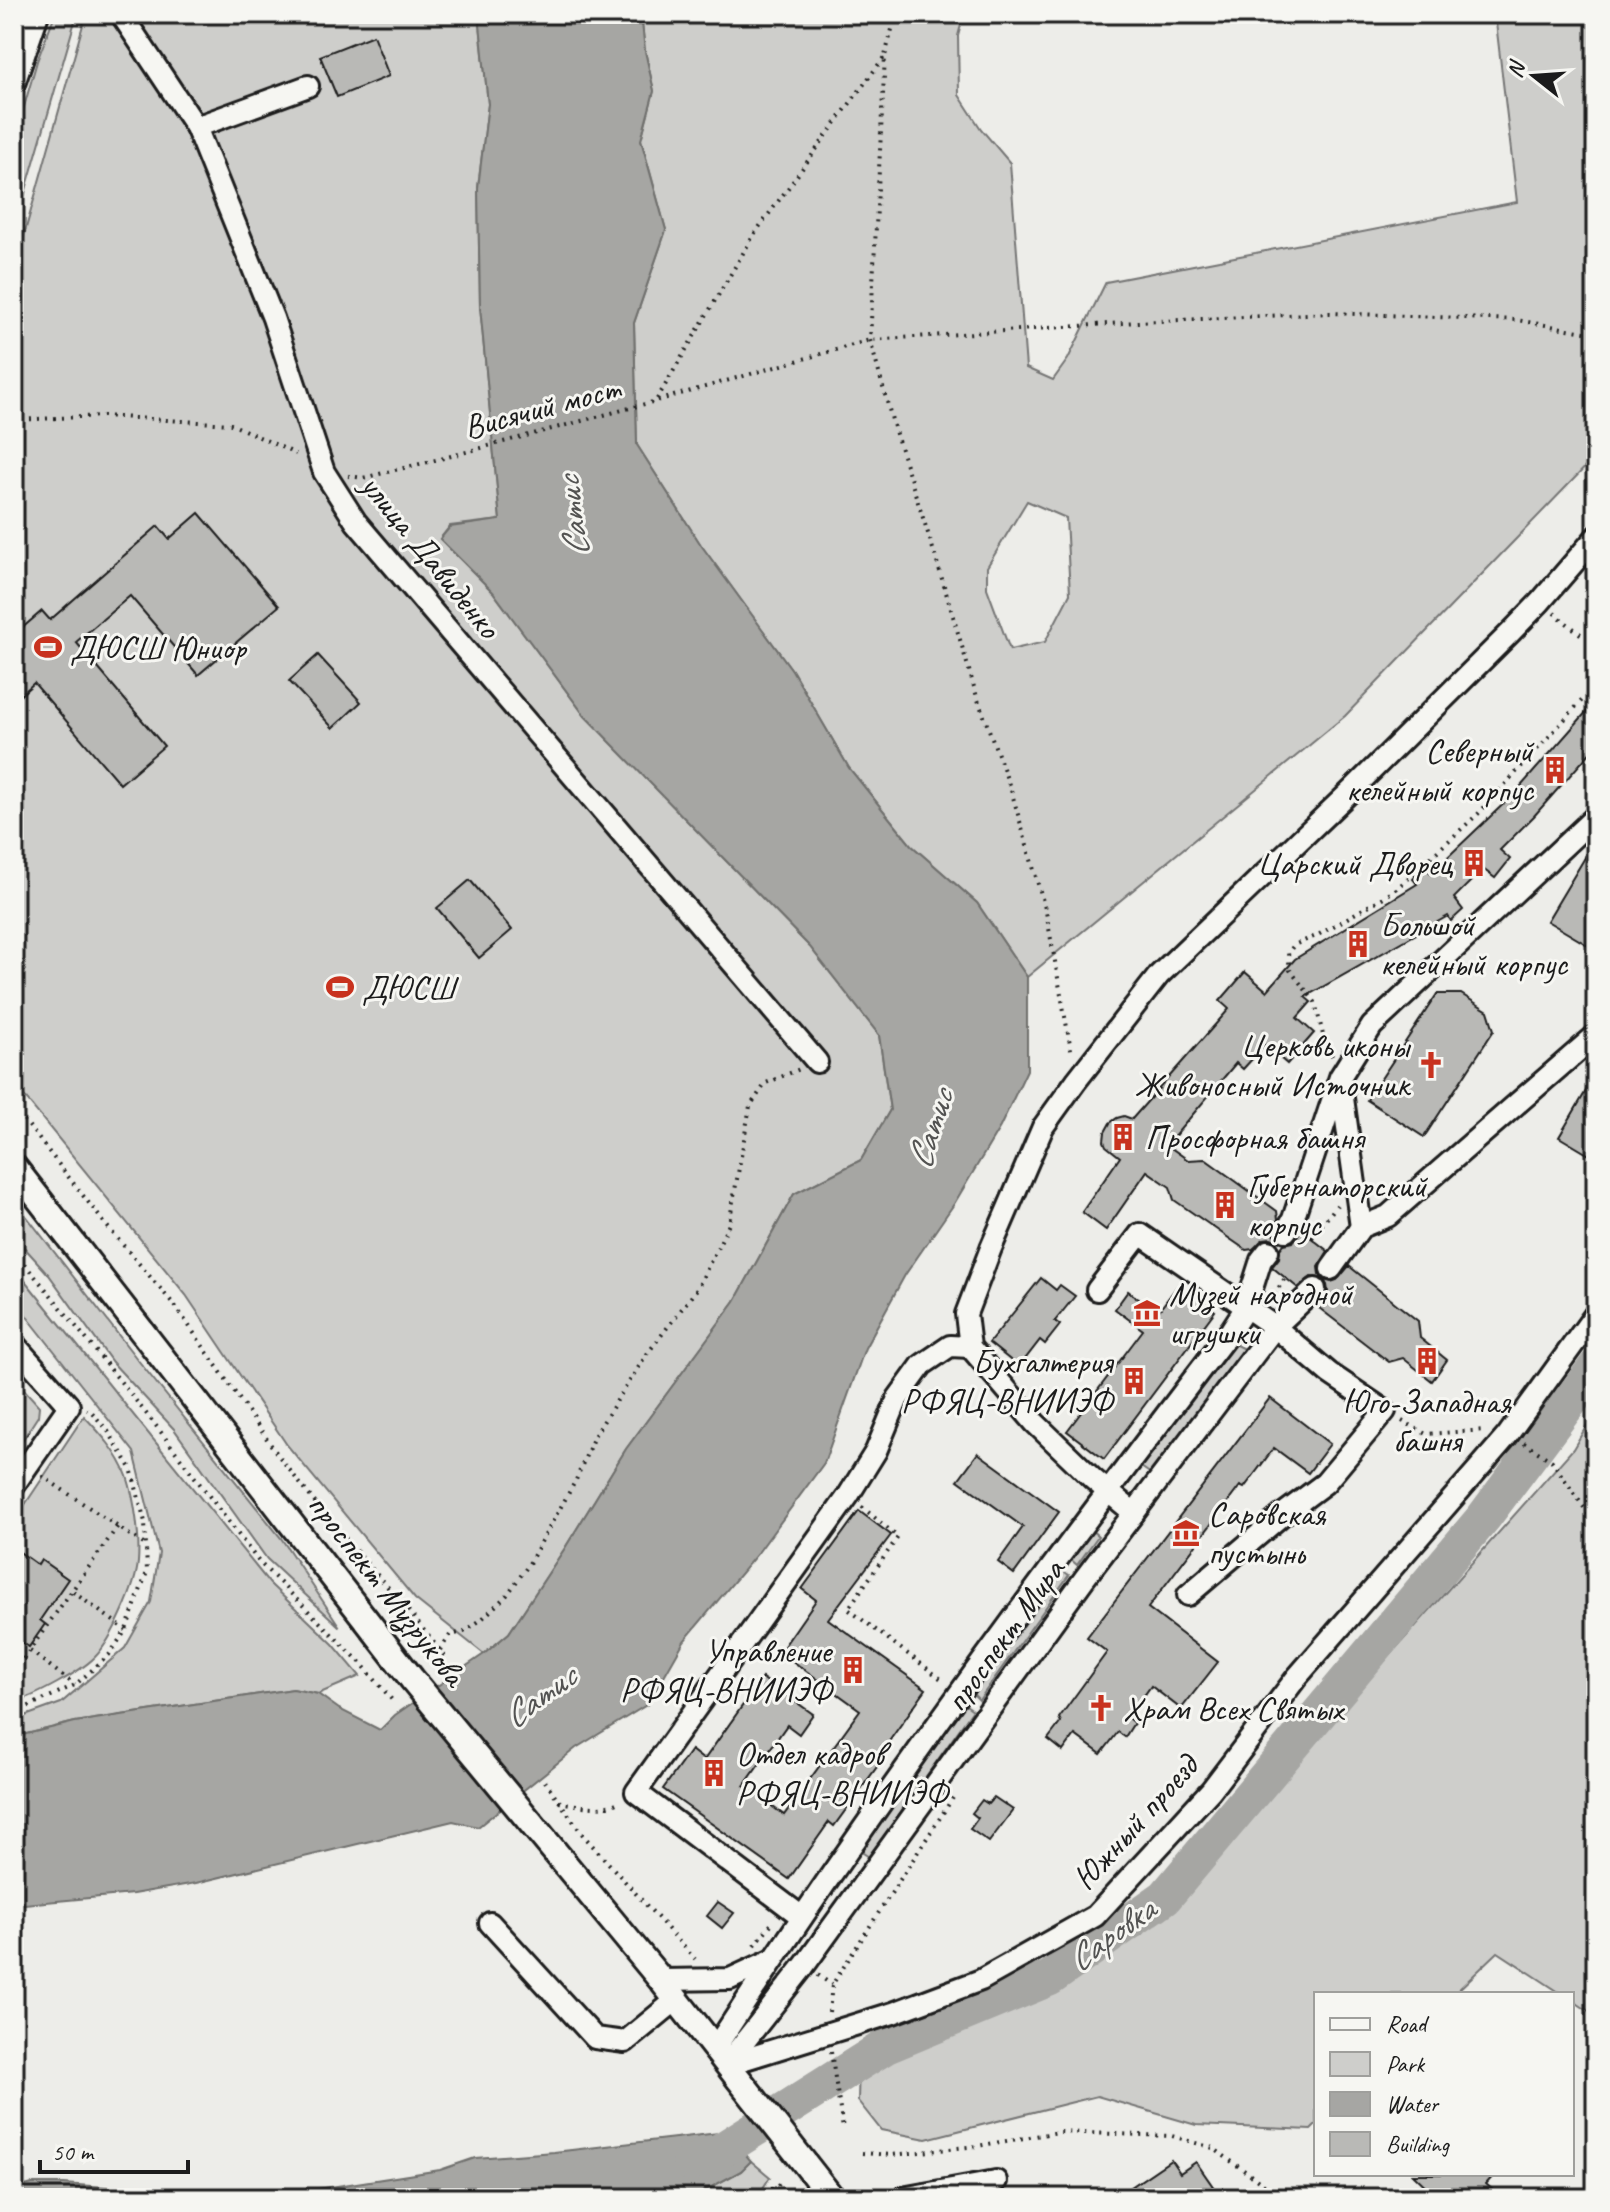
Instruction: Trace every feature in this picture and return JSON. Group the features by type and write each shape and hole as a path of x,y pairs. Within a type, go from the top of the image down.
{"main road":[{"name":"проспект Музрукова","path":"14,1167 412,1679 668,1990 832,2198"}],"street":[{"path":"14,84 38,14"},
{"name":"улица Давиденко","path":"121,14 196,127 273,318 324,472 356,522 817,1062"},
{"path":"196,127 308,86"},
{"path":"1134,1513 1035,1423 970,1347 966,1314 1043,1127 1159,975 1353,789 1540,602 1596,537"},
{"path":"1286,1231 1293,1219 1340,1077 1372,1026 1596,816"},
{"path":"1331,1269 1361,1227 1388,1216 1596,1035"},
{"path":"1340,1077 1361,1227"},
{"path":"1097,1290 1140,1234 1275,1327 1329,1373 1385,1411 1325,1483 1282,1515 1188,1595"},
{"name":"проспект Мира","path":"720,2057 774,1958 794,1911 1231,1330 1246,1307 1261,1260 1268,1251"},
{"name":"проспект Мира","path":"720,2057 804,1966 1134,1513 1275,1327 1315,1289"},
{"name":"Южный проезд","path":"720,2057 826,2033 893,2013 981,1980 1095,1916 1211,1790 1297,1677 1507,1436 1596,1313"},
{"path":"14,1344 69,1406 14,1485"},
{"path":"794,1911 636,1792 848,1496 876,1451 898,1398 922,1365 950,1346 970,1347"},
{"path":"490,1923 595,2038 625,2042 668,1990 730,1979 774,1958"},
{"path":"902,2198 996,2181"}],"path":[{"path":"896,14 885,56 870,340 895,431 977,697 1011,790 1046,912 1076,1081"},
{"path":"656,401 755,233 885,56"},
{"name":"Висячий мост","path":"324,472 363,478 656,401 870,340 1330,313 1517,320 1596,334"},
{"path":"14,420 103,416 231,424 289,449 324,472"},
{"path":"1540,602 1583,636"},
{"path":"1340,1077 1323,1035 1315,1002 1290,970 1288,953 1294,945 1316,936 1394,891 1479,813 1596,685"},
{"path":"440,1650 450,1635 464,1632 491,1611 527,1567 576,1480 594,1436 647,1354 697,1289 729,1224 750,1106 766,1083 817,1062"},
{"path":"14,1107 106,1225 176,1307 278,1455 320,1509 447,1659"},
{"path":"1312,1238 1355,1185"},
{"path":"14,1252 157,1427 259,1562 361,1663 392,1700"},
{"path":"14,1713 75,1685 109,1655 126,1630 147,1572 145,1522 131,1468 108,1431 90,1410 69,1406"},
{"path":"1385,1411 1426,1434 1492,1430"},
{"path":"1519,1439 1552,1461 1596,1525"},
{"path":"27,1466 146,1546"},
{"path":"848,1496 898,1537 848,1609 946,1682"},
{"path":"14,1672 118,1526"},
{"path":"73,1592 126,1630"},
{"path":"30,1651 75,1685"},
{"path":"545,1781 583,1835 691,1957 699,1961"},
{"path":"843,2129 826,2033 832,1985 958,1790"},
{"path":"558,1802 612,1806 636,1792"},
{"path":"751,1949 794,1911"},
{"path":"862,2153 892,2155 963,2148 1059,2132 1172,2136 1213,2148 1282,2198"},
{"path":"758,2198 783,2182"}],"green space":[{"path":"55,14 77,14 14,231 14,142 37,61"},
{"path":"86,14 479,14 488,104 478,188 480,306 500,520 450,526 440,539 493,592 585,716 810,947 879,1035 890,1110 861,1160 794,1194 735,1301 626,1449 509,1633 484,1654 415,1599 287,1445 186,1295 14,1084 14,271"},
{"path":"641,14 964,14 958,36 959,95 981,129 1010,163 1026,368 1053,380 1068,359 1106,282 1517,202 1495,14 1596,14 1596,456 1345,716 1027,977 977,903 911,845 849,768 792,670 701,545 637,445 634,323 666,230 641,139 654,91","holes":["1027,501 1066,518 1070,594 1045,642 1010,650 987,588 987,567"]},
{"path":"14,1200 281,1538 340,1627 267,1559 174,1429 112,1362 49,1275 14,1236"},
{"path":"14,1267 270,1584 333,1644 360,1676 318,1694 293,1689 75,1722 14,1737 14,1720 61,1703 125,1648 151,1602 159,1553 134,1452 14,1300"},
{"path":"1232,1343 1246,1350 1151,1474 1138,1465"},
{"path":"14,1378 39,1406 38,1416 14,1453"},
{"path":"1596,1410 1596,2016 1574,2001 1574,1992 1559,1992 1498,1952 1456,1992 1314,1992 1314,2127 1311,2130 1196,2125 1097,2096 926,2139 881,2130 858,2101 859,2063 1141,1935 1573,1449"},
{"path":"84,1416 114,1451 127,1476 138,1530 136,1572 116,1626 95,1657 57,1683 14,1702 14,1508 22,1509"},
{"path":"1090,1529 1098,1536 1077,1565 1069,1558"},
{"path":"1060,1569 1069,1575 979,1700 970,1691"},
{"path":"963,1703 973,1710 869,1857 860,1851"},
{"path":"751,2161 770,2177 763,2188 749,2198 691,2198 741,2171"}],"water":[{"name":"Сатис","path":"479,14 641,14 654,91 641,140 666,230 634,323 637,445 701,545 792,670 849,768 911,845 977,903 1027,977 1027,1070 1000,1127 954,1204 905,1275 865,1348 824,1463 757,1554 684,1641 648,1704 576,1748 478,1827 453,1821 196,1883 133,1894 14,1905 14,1737 75,1722 293,1689 318,1694 339,1709 380,1730 395,1715 484,1654 509,1633 626,1449 735,1301 794,1194 861,1160 890,1110 879,1035 810,947 585,716 493,592 440,539 450,527 500,520 480,306 478,188 488,104"},
{"path":"727,2132 751,2161 741,2171 691,2198 260,2198 440,2170 475,2158"},
{"path":"32,2184 257,2198 14,2198 14,2189"}],"building":[{"path":"373,35 389,76 337,97 320,56"},
{"name":"ДЮСШ Юниор","path":"199,513 279,606 198,675 130,596 76,642 164,746 120,784 34,683 14,701 14,635 42,611 50,620 158,526 169,539"},
{"path":"318,655 361,702 333,728 289,681"},
{"path":"1596,701 1596,746 1500,850 1510,859 1495,878 1483,869 1454,898 1463,910 1451,921 1448,916 1305,997 1311,1002 1297,1018 1314,1033 1287,1064 1265,1045 1243,1069 1236,1063 1167,1145 1188,1160 1205,1159 1277,1211 1278,1219 1273,1232 1280,1242 1264,1239 1253,1249 1246,1250 1174,1200 1170,1187 1147,1171 1106,1230 1082,1212 1120,1157 1104,1141 1110,1123 1124,1116 1132,1119 1229,1009 1220,1001 1245,972 1267,991 1295,959 1417,884 1413,879 1424,867 1431,873 1514,794"},
{"path":"1596,839 1596,950 1547,921"},
{"path":"470,880 512,930 479,958 437,908"},
{"name":"Церковь иконы Живоносный Источник","path":"1437,994 1461,994 1488,1011 1494,1030 1424,1137 1367,1100"},
{"path":"1596,1074 1596,1159 1559,1137"},
{"path":"1301,1230 1328,1251 1318,1267 1323,1279 1311,1277 1298,1288 1272,1267 1279,1258 1280,1249 1284,1244 1293,1242"},
{"path":"1349,1266 1418,1321 1420,1338 1447,1360 1432,1381 1403,1358 1389,1362 1319,1308 1318,1304 1328,1292 1324,1280 1337,1280"},
{"path":"1041,1278 1056,1290 1060,1285 1075,1296 1055,1321 1060,1325 1045,1344 1040,1340 1019,1367 989,1343"},
{"name":"Бухгалтерия РФЯЦ-ВНИИЭФ","path":"1179,1284 1215,1311 1104,1459 1067,1431 1143,1330 1115,1309 1128,1291 1157,1313"},
{"path":"1270,1398 1330,1444 1308,1473 1274,1448 1244,1488 1240,1486 1148,1608 1218,1662 1181,1709 1151,1686 1128,1718 1134,1723 1125,1737 1118,1732 1101,1754 1075,1735 1063,1751 1048,1739 1061,1722 1059,1718 1107,1652 1087,1637"},
{"path":"978,1453 1059,1512 1014,1574 998,1562 1023,1527 958,1480"},
{"path":"859,1511 891,1535 828,1619 926,1689 878,1757 882,1760 834,1826 829,1822 789,1879 663,1789 691,1750 704,1760 762,1678 813,1714 799,1734 787,1725 744,1786 784,1815 860,1710 780,1652 816,1600 802,1589"},
{"path":"14,1548 38,1565 41,1560 68,1579 40,1620 45,1624 29,1647 14,1637"},
{"path":"994,1797 1013,1810 989,1842 970,1829 978,1818 972,1813 982,1800 988,1804"},
{"path":"718,1902 734,1913 722,1928 707,1916"},
{"path":"1171,2160 1180,2173 1196,2162 1221,2198 1115,2198"},
{"path":"1415,2176 1493,2176 1486,2184 1502,2198 1438,2198"}],"waterway":[{"name":"Саровка","path":"690,2163 709,2158 886,2046 1050,1978 1165,1897 1484,1517 1596,1367"}],"place":[{"name":"ДЮСШ Юниор","path":"48,647"},
{"name":"Северный келейный корпус","path":"1555,770"},
{"name":"Царский Дворец","path":"1474,863"},
{"name":"Большой келейный корпус","path":"1358,944"},
{"name":"ДЮСШ","path":"340,987"},
{"name":"Церковь иконы Живоносный Источник","path":"1431,1065"},
{"name":"Просфорная башня","path":"1123,1137"},
{"name":"Губернаторский корпус","path":"1225,1205"},
{"name":"Музей народной игрушки","path":"1147,1313"},
{"name":"Юго-Западная башня","path":"1427,1361"},
{"name":"Бухгалтерия РФЯЦ-ВНИИЭФ","path":"1134,1381"},
{"name":"Саровская пустынь","path":"1186,1533"},
{"name":"Управление РФЯЦ-ВНИИЭФ","path":"853,1670"},
{"name":"Храм Всех Святых","path":"1101,1708"},
{"name":"Отдел кадров РФЯЦ-ВНИИЭФ","path":"714,1773"}]}
